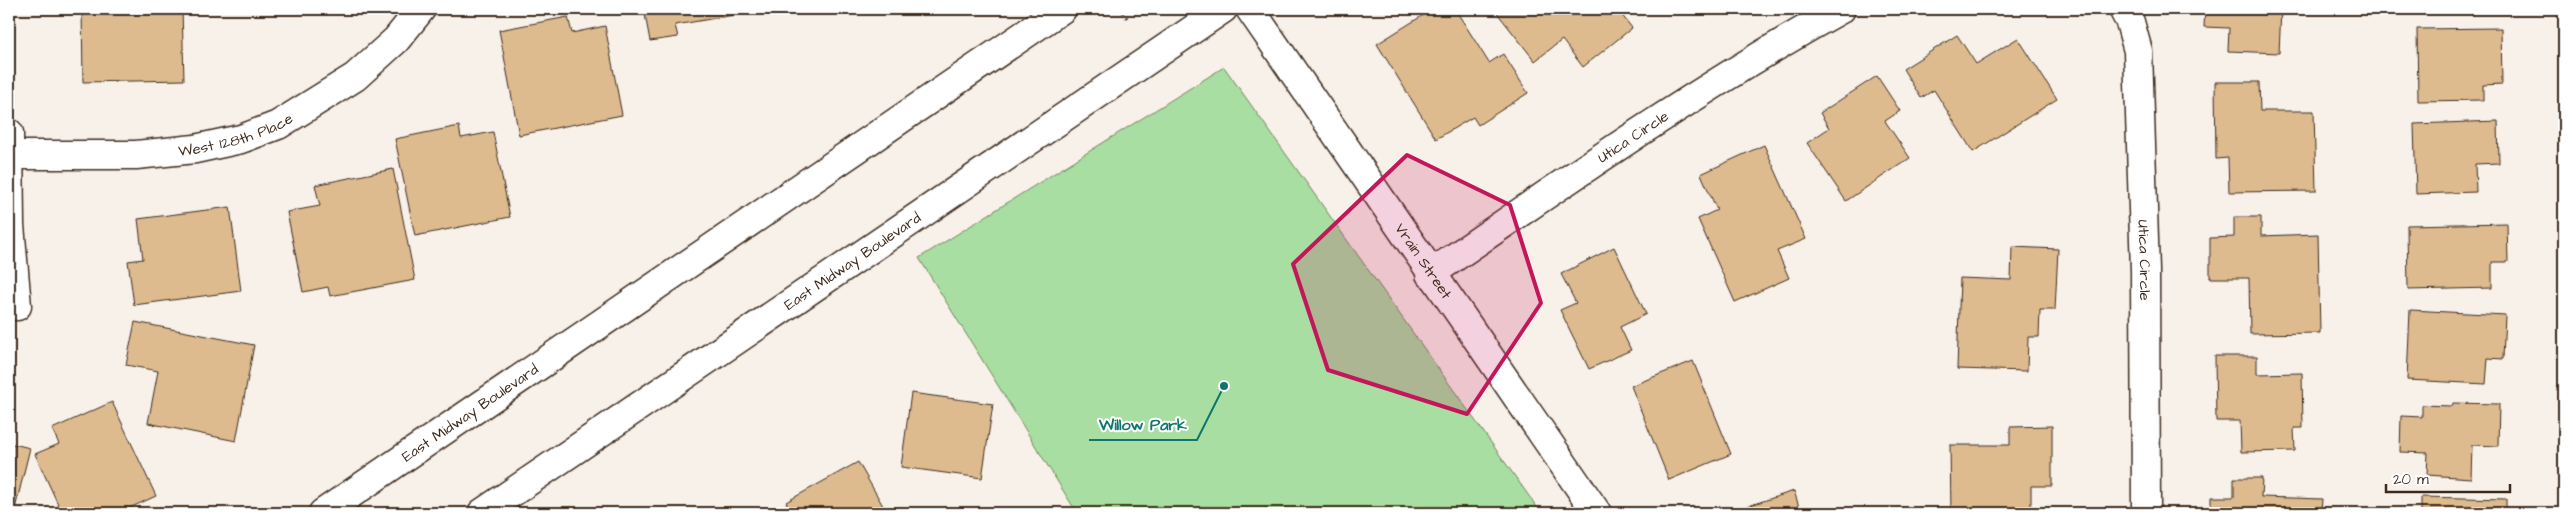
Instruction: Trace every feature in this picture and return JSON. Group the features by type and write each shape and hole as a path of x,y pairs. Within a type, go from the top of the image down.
{"street":[{"name":"West 128th Place","path":"9,148 136,155 195,149 240,139 278,125 356,77 396,40 421,9"},
{"name":"East Midway Boulevard","path":"323,513 1062,9"},
{"name":"East Midway Boulevard","path":"482,513 1223,9"},
{"name":"Vrain Street","path":"1250,9 1430,274 1597,513"},
{"name":"Utica Circle","path":"1430,274 1759,55 1841,9"},
{"name":"Utica Circle","path":"2123,9 2130,22 2138,51 2145,272 2146,513"},
{"path":"9,148 10,225 16,306"}],"path":[{"path":"1121,9 1127,18"}],"highlighted area":[{"path":"1407,155 1510,205 1541,303 1467,414 1328,370 1293,264"}],"green space":[{"path":"1224,67 1541,513 1077,513 919,258"}],"building":[{"path":"82,9 182,9 184,80 83,82"},
{"path":"644,9 733,9 734,15 675,25 678,37 650,41"},
{"path":"1433,9 1455,9 1489,63 1503,54 1528,93 1478,125 1473,117 1436,139 1377,44"},
{"path":"1494,9 1596,9 1601,15 1609,9 1617,9 1632,28 1583,67 1562,40 1535,61"},
{"path":"2205,9 2281,9 2279,53 2228,51 2229,28 2204,27"},
{"path":"568,17 572,33 605,26 622,115 519,135 499,30"},
{"path":"2501,28 2502,84 2483,85 2483,100 2418,101 2417,29"},
{"path":"1957,35 1976,64 2018,38 2057,99 1973,152 1934,90 1921,98 1903,69"},
{"path":"1877,76 1900,111 1885,121 1910,158 1846,201 1807,143 1829,128 1820,113"},
{"path":"2215,82 2259,82 2260,111 2314,111 2316,191 2229,192 2228,158 2216,159"},
{"path":"2498,121 2499,163 2475,164 2476,192 2416,194 2414,124"},
{"path":"459,126 461,138 493,132 510,217 415,236 395,139"},
{"path":"1764,145 1806,239 1777,251 1789,278 1735,302 1698,219 1717,210 1701,174"},
{"path":"393,169 415,280 330,296 328,287 303,292 287,212 320,206 315,185"},
{"path":"230,207 241,291 134,305 128,261 143,259 138,219"},
{"path":"2234,217 2261,217 2261,236 2318,234 2320,333 2250,334 2249,278 2210,278 2210,238 2234,237"},
{"path":"2507,223 2508,262 2492,262 2492,288 2408,290 2407,225"},
{"path":"1614,247 1646,314 1620,327 1631,350 1589,369 1560,310 1576,303 1561,274"},
{"path":"2012,247 2058,249 2055,310 2040,310 2039,337 2028,337 2027,371 1957,369 1960,278 2011,280"},
{"path":"2410,310 2505,315 2503,359 2488,358 2486,384 2407,380"},
{"path":"135,322 254,345 236,441 148,423 158,371 126,365"},
{"path":"2215,356 2257,356 2257,374 2302,373 2303,428 2294,428 2295,451 2241,452 2240,421 2216,421"},
{"path":"1693,361 1731,454 1669,480 1631,386"},
{"path":"911,393 993,404 982,478 901,467"},
{"path":"112,402 156,496 125,510 127,513 62,513 35,454 59,444 52,429"},
{"path":"2453,403 2499,404 2498,446 2472,445 2471,478 2427,475 2428,453 2400,452 2401,416 2422,417 2422,405 2452,406"},
{"path":"2052,426 2052,486 2031,486 2031,513 1951,513 1950,445 2010,445 2010,427"},
{"path":"9,443 30,448 14,513 9,513"},
{"path":"858,462 887,513 792,513 786,502"},
{"path":"2234,478 2262,478 2261,497 2322,499 2321,513 2211,513 2211,497 2234,497"},
{"path":"1794,491 1801,513 1726,513"},
{"path":"2421,497 2506,499 2506,513 2421,513"}],"place":[{"name":"Willow Park","path":"1224,386"}]}
